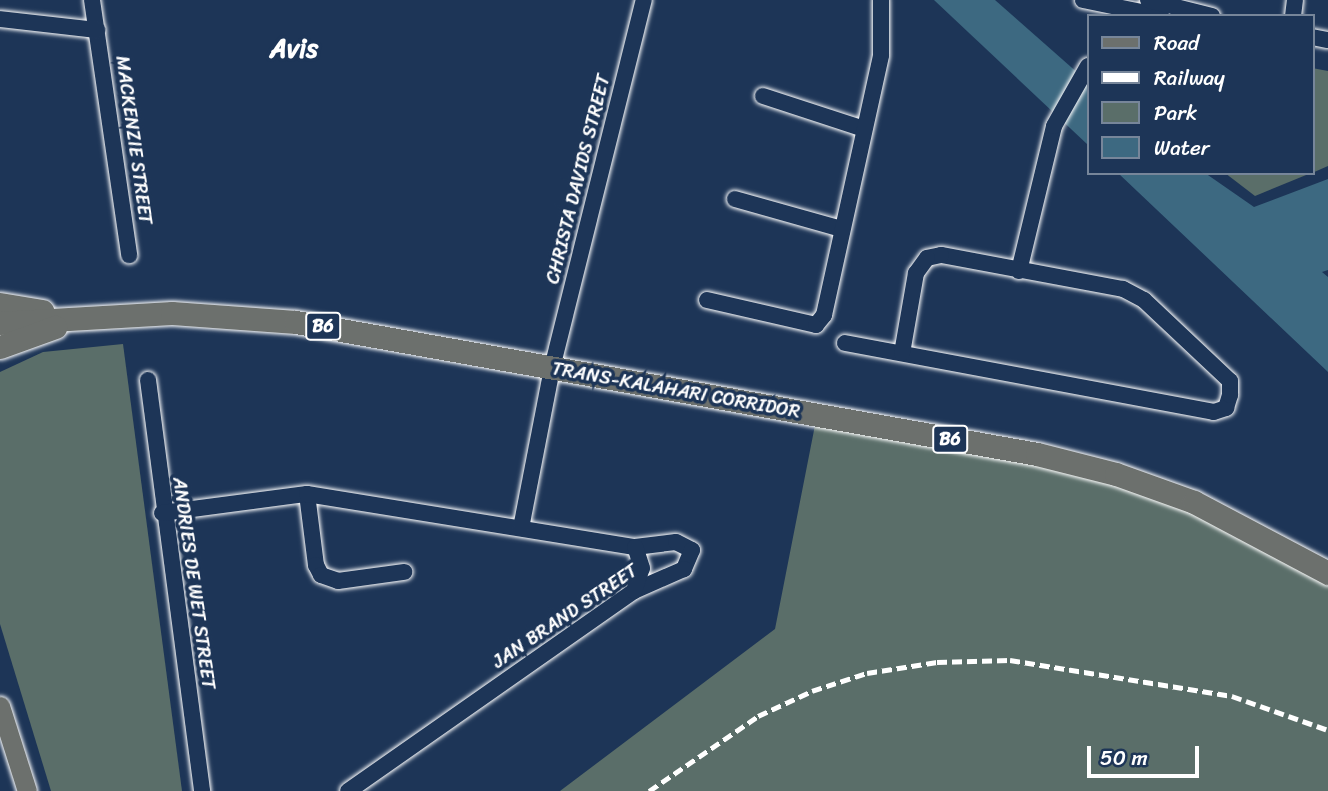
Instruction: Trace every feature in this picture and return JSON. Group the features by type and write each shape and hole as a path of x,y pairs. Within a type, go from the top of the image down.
{"highway":[{"name":"B6","path":"0,304 91,316"},
{"name":"TRANS-KALAHARI CORRIDOR","path":"0,323 91,316 235,314 1037,454 1116,474 1194,502 1328,573"},
{"path":"0,347 91,316"}],"main road":[{"path":"0,706 27,791"},
{"path":"0,742 18,791"}],"street":[{"name":"MACKENZIE STREET","path":"92,0 129,255"},
{"name":"CHRISTA DAVIDS STREET","path":"552,368 644,0"},
{"path":"706,300 816,325 825,313 883,42 881,0"},
{"path":"1083,0 1149,14"},
{"path":"1149,0 1204,14"},
{"path":"0,19 97,30"},
{"path":"1019,271 1054,126 1086,70"},
{"path":"763,96 864,129"},
{"path":"735,199 842,229"},
{"path":"845,343 902,354 1214,412 1226,408 1230,380 1144,300 1110,285 1019,271 941,255 927,258 915,273 902,354"},
{"path":"521,528 552,368"},
{"name":"ANDRIES DE WET STREET","path":"148,380 162,513 202,791"},
{"path":"307,494 316,565 321,575 338,581 404,572"},
{"name":"JAN BRAND STREET","path":"162,513 307,494 635,547 676,542 692,550 684,569 634,591 348,791"},
{"path":"634,591 642,568 635,547"}],"green space":[{"path":"1314,68 1328,71 1328,166 1314,172"},
{"path":"1228,175 1306,175 1255,196"},
{"path":"123,344 182,791 51,791 0,624 0,372 43,352"},
{"path":"817,415 1116,474 1328,573 1328,791 560,791 775,629"}],"water":[{"path":"934,0 995,0 1086,80 1086,143"},
{"path":"1120,175 1208,175 1254,207 1328,179 1328,270 1322,272 1328,277 1328,372"}],"railway":[{"path":"649,791 758,716 812,691 867,673 937,662 1010,660 1232,696 1328,730"}],"district":[{"name":"Avis","path":"294,49"}]}
